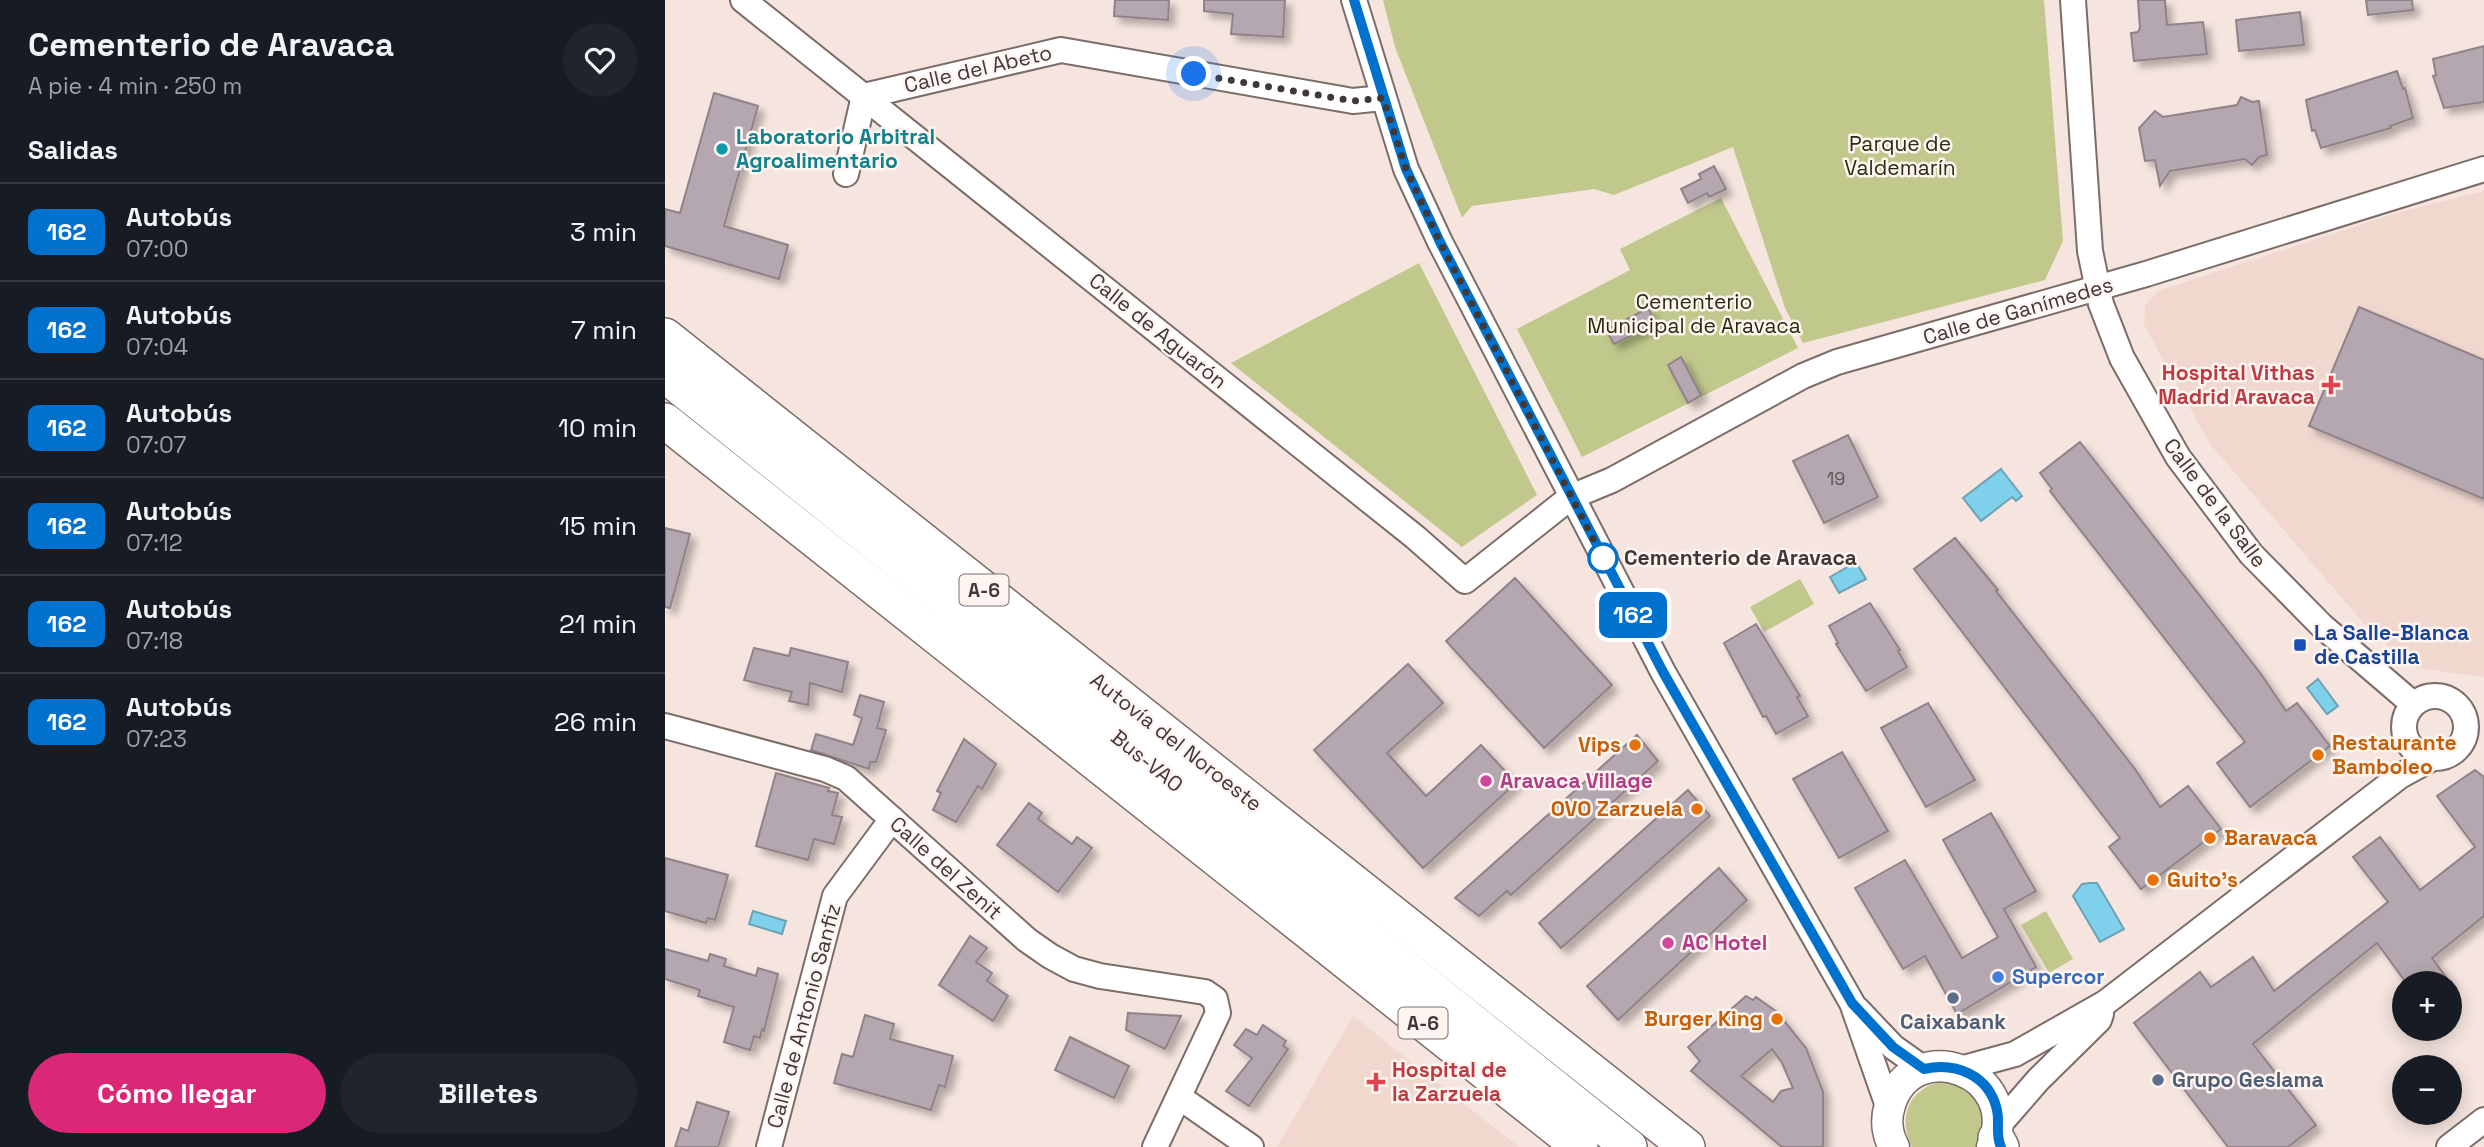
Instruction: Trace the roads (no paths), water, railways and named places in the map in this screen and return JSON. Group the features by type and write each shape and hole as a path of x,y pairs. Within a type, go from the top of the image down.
{"highway":[{"path":"665,310 1230,764 1303,843"},
{"name":"Autovía del Noroeste","path":"665,336 1687,1147"},
{"name":"Bus-VAO","path":"665,375 1629,1147"},
{"name":"A-6","path":"665,421 1580,1147"},
{"path":"1266,899 1555,1147"},
{"path":"1533,1024 1584,1049 1711,1147"}],"main road":[{"path":"1891,1145 1889,1109 1905,1080 1924,1069 1936,1066 1960,1069 1974,1075 1993,1097 1997,1140"}],"street":[{"name":"Calle de Aguarón","path":"743,0 1415,537 1465,581 1571,497"},
{"path":"1354,0 1406,169 1440,242 1667,679 1797,901 1852,1003 1889,1109"},
{"name":"Calle de la Salle","path":"2073,0 2090,251 2107,325 2140,394 2209,501 2268,574 2296,603 2413,704"},
{"name":"Calle del Abeto","path":"864,96 1061,50 1353,101 1383,98"},
{"path":"846,174 864,96"},
{"name":"Calle de Ganímedes","path":"1571,497 1612,480 1803,376 1837,362 2098,288 2484,169"},
{"path":"1960,1069 2015,1054 2091,1008 2105,1003 2381,790 2433,758 2442,757 2459,747 2475,732 2462,711 2448,698 2430,696 2413,704 2404,719 2405,736 2399,761 2381,790"},
{"name":"Calle del Zenit","path":"665,726 825,768 846,778 1027,940 1074,969 1100,976 1205,992 1215,999 1218,1013 1179,1097"},
{"path":"2405,736 2416,751 2433,758"},
{"name":"Calle de Antonio Sanfiz","path":"769,1147 835,896 892,820"},
{"path":"1852,1003 1893,1047 1924,1069"},
{"path":"1997,1140 2038,1080 2099,1020 2105,1003"},
{"path":"1155,1147 1179,1097 1251,1147"},
{"path":"2449,1147 2484,1120"}],"water":[{"path":"2001,469 2022,496 2016,501 2012,497 1981,521 1963,498"},
{"path":"1856,562 1866,579 1839,593 1830,577"},
{"path":"2318,679 2338,706 2327,714 2307,688"},
{"path":"2097,883 2124,929 2100,942 2073,896 2082,884"},
{"path":"753,911 786,921 782,934 749,924"}],"place":[{"name":"Laboratorio Arbitral Agroalimentario","path":"722,149"},
{"name":"Hospital Vithas Madrid Aravaca","path":"2331,385"},
{"name":"Cementerio de Aravaca","path":"1603,558"},
{"name":"La Salle-Blanca de Castilla","path":"2300,645"},
{"name":"Vips","path":"1635,745"},
{"name":"Restaurante Bamboleo","path":"2318,755"},
{"name":"Aravaca Village","path":"1486,781"},
{"name":"OVO Zarzuela","path":"1697,809"},
{"name":"Baravaca","path":"2210,838"},
{"name":"Guito's","path":"2153,880"},
{"name":"AC Hotel","path":"1668,943"},
{"name":"Supercor","path":"1998,977"},
{"name":"Caixabank","path":"1953,998"},
{"name":"Burger King","path":"1777,1019"},
{"name":"Grupo Geslama","path":"2158,1080"},
{"name":"Hospital de la Zarzuela","path":"1376,1082"}],"park label":[{"name":"Parque de Valdemarín","path":"1900,156"},
{"name":"Cementerio Municipal de Aravaca","path":"1694,314"}]}
